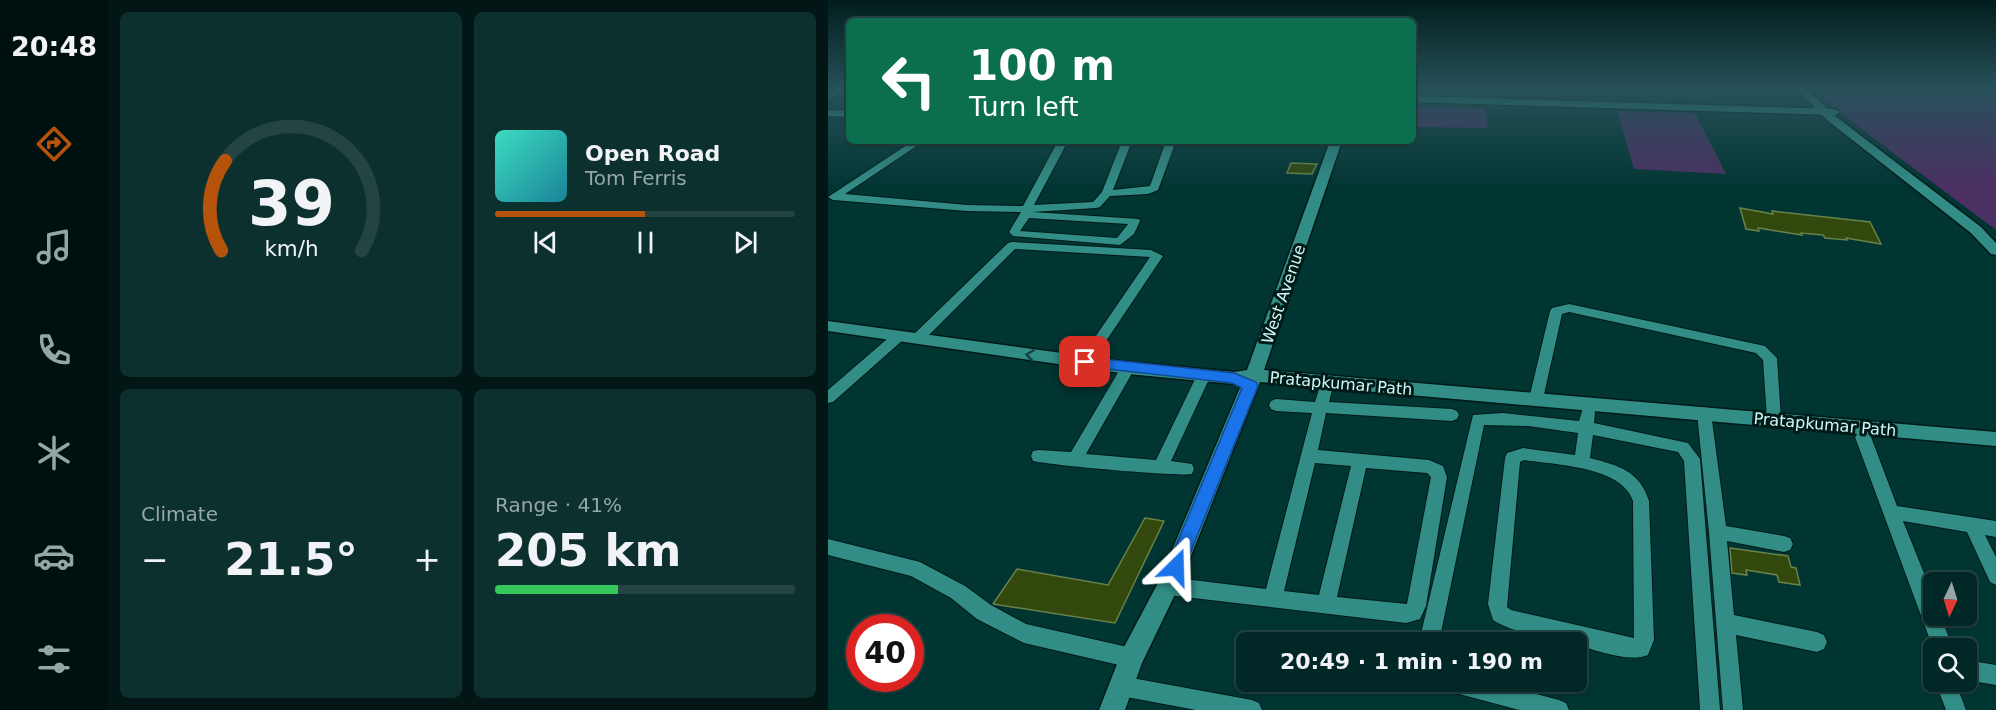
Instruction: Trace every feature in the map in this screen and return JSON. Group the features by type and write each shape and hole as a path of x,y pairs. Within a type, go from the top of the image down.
{"street":[{"path":"1842,122 1976,230 1996,250"},
{"path":"1843,122 1996,236"},
{"path":"831,198 914,144"},
{"path":"831,198 1027,212 1135,221 1130,232 1120,242 1014,232 1027,212 1061,144"},
{"path":"1027,212 1096,205 1107,194 1126,144"},
{"path":"1107,194 1148,191 1154,188 1170,144"},
{"name":"West Avenue","path":"1112,710 1132,658 1168,586 1335,144"},
{"path":"917,339 1012,245 1151,253 1157,256 1085,362"},
{"path":"1536,399 1556,311 1569,308 1760,349 1770,358 1774,419"},
{"path":"828,326 1128,368 1246,380"},
{"path":"828,398 899,336"},
{"path":"1075,459 1128,368"},
{"path":"1160,467 1204,375"},
{"name":"Pratapkumar Path","path":"1246,380 1475,398 1587,421 1774,419 1996,448"},
{"name":"Pratapkumar Path","path":"1246,380 1323,399 1536,399 1863,436 1902,435 1996,439"},
{"path":"1276,405 1323,399 1452,415"},
{"path":"1273,598 1323,399"},
{"path":"1705,418 1718,532 1733,710"},
{"path":"1431,632 1478,419 1587,421 1683,447 1692,459 1710,710"},
{"path":"1582,462 1587,421"},
{"path":"1863,436 1939,638"},
{"path":"1523,454 1582,462 1612,470 1631,480 1639,489 1644,640 1641,648 1566,634 1507,618 1500,613 1497,604 1514,458 1523,454"},
{"path":"1039,456 1186,469"},
{"path":"1168,586 1406,614 1413,612 1417,606 1439,477 1437,471 1430,467 1309,456"},
{"path":"1326,605 1360,460"},
{"path":"1891,512 1996,529"},
{"path":"1972,525 1996,576"},
{"path":"1718,532 1784,544"},
{"path":"828,547 914,568 958,592 984,612 1023,633 1132,658"},
{"path":"1725,623 1817,642"},
{"path":"1977,672 1996,675"},
{"path":"1121,686 1252,710"},
{"path":"1490,692 1559,710"},
{"path":"1949,692 1956,710"}],"shaded area":[{"path":"1416,122 1487,122 1488,128 1416,127"},
{"path":"1620,122 1700,122 1726,174 1634,169"},
{"path":"1852,122 1996,122 1996,230"}],"building":[{"path":"1291,163 1317,164 1312,174 1287,173"},
{"path":"1740,208 1773,214 1772,211 1870,222 1881,244 1846,238 1847,240 1825,238 1823,235 1801,233 1802,235 1758,228 1759,231 1746,229"},
{"path":"1145,518 1164,521 1115,623 993,604 1017,569 1108,585"},
{"path":"1730,548 1788,556 1791,567 1796,568 1800,585 1779,582 1777,575 1746,570 1747,575 1732,573"}],"route":[{"path":"1085,362 1234,378 1251,386 1176,567"}]}
